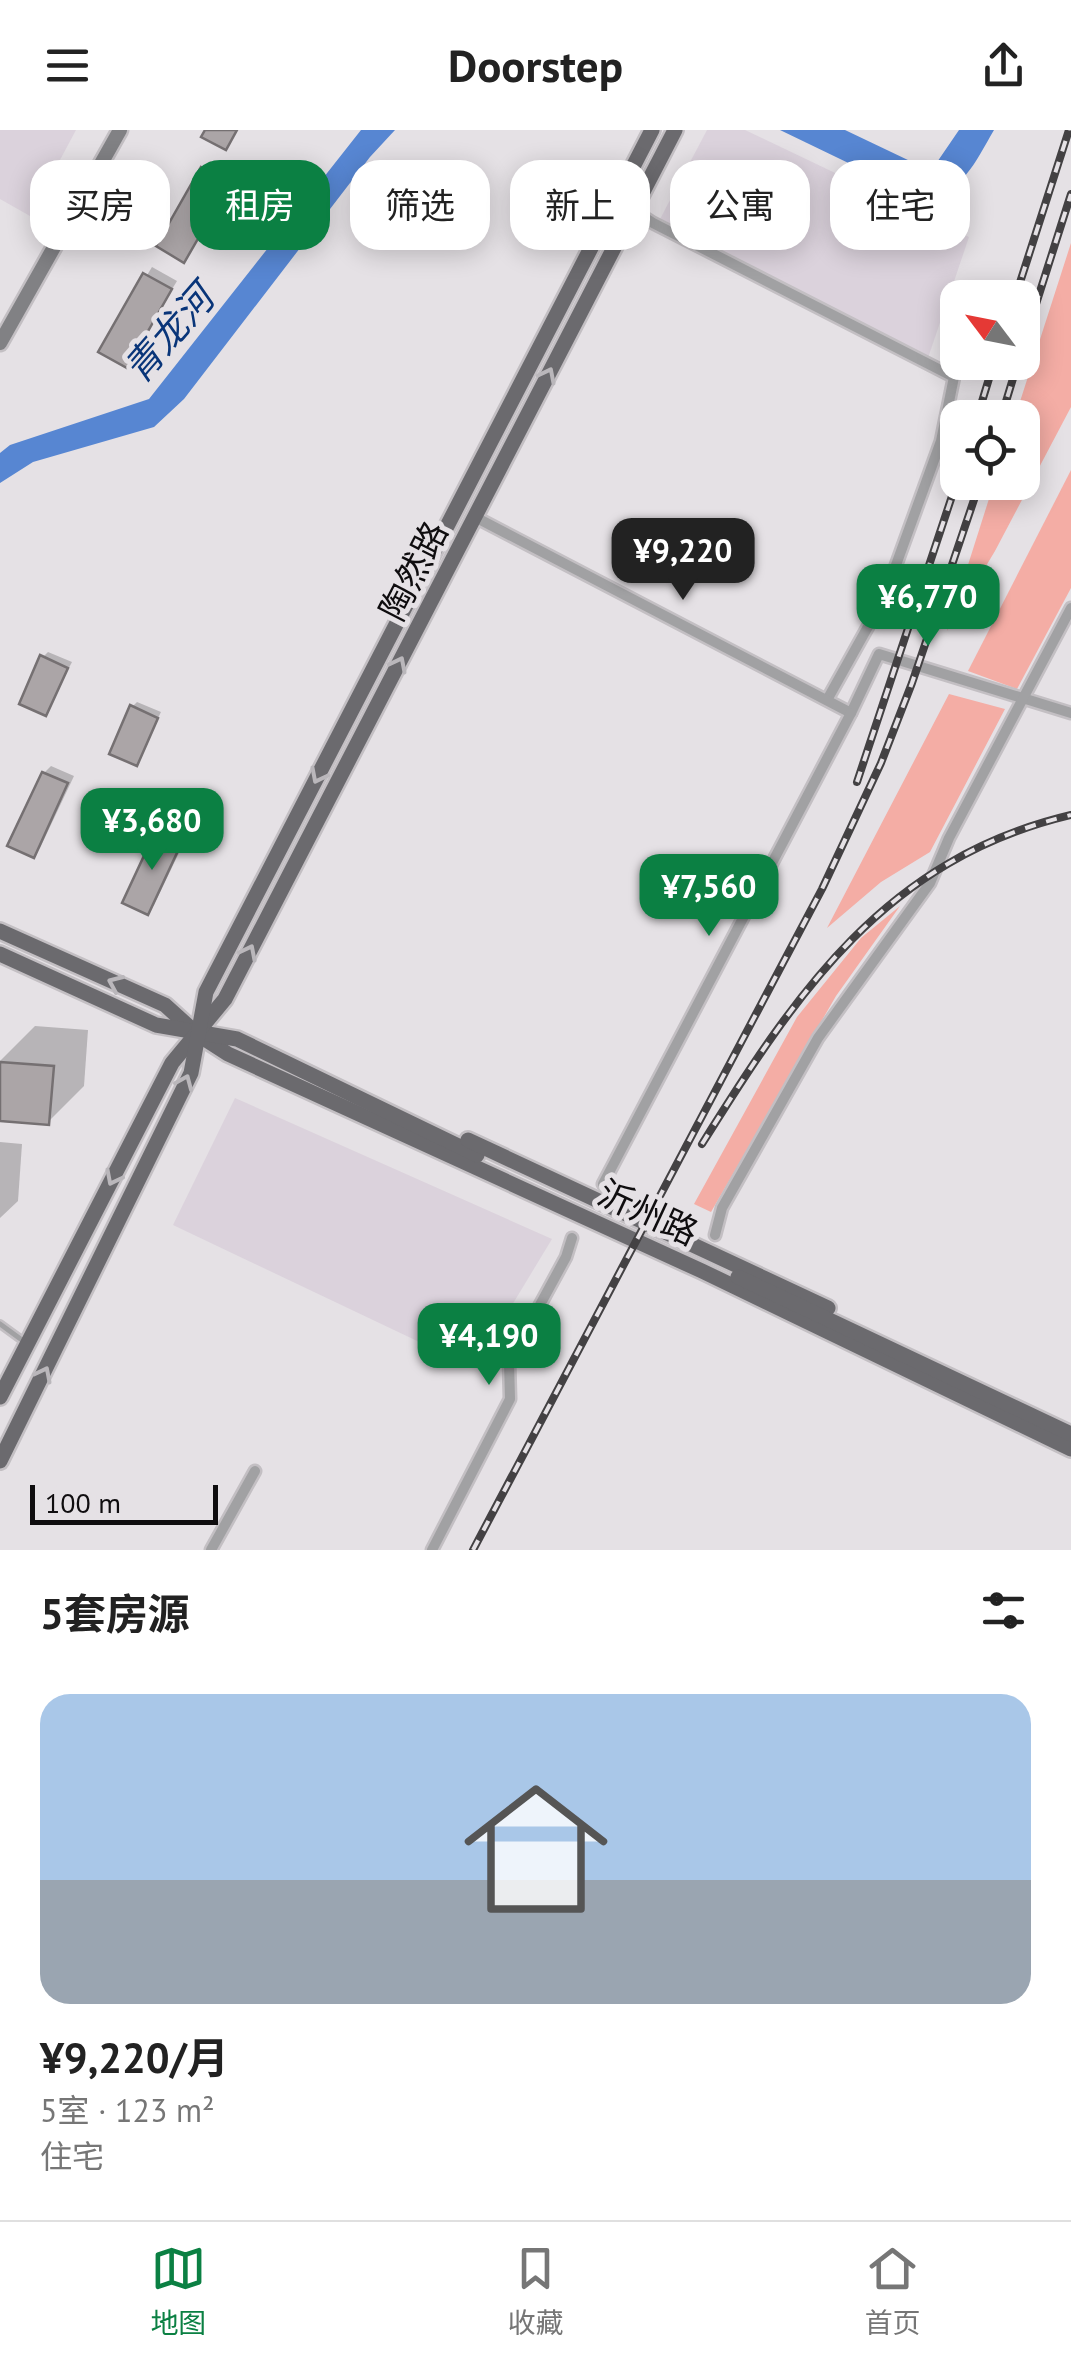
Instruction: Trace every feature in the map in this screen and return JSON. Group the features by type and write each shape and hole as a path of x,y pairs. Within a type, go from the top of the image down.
{"main road":[{"name":"陶然路","path":"0,1461 191,1072 206,992 652,130"},
{"name":"陶然路","path":"650,177 674,130"},
{"name":"陶然路","path":"0,1397 172,1062 224,1000 613,250"},
{"path":"496,478 477,487 498,430"},
{"path":"427,610 454,538 437,548"},
{"path":"0,931 164,1005 228,1054 309,1081 342,1082 765,1277 942,1363 968,1392 1071,1450"},
{"path":"0,954 156,1025 197,1034"},
{"path":"309,1081 323,1103 924,1387 968,1392 1071,1434"}],"street":[{"path":"0,343 120,130"},
{"path":"650,221 954,377 941,441 884,598 827,700"},
{"path":"475,518 851,713"},
{"path":"715,1236 722,1208 818,1038 930,883 948,838 1071,608"},
{"path":"603,1184 880,654 1071,713"},
{"path":"432,1550 510,1399 509,1362 566,1257 572,1238"},
{"path":"212,1550 255,1471"}],"lane":[{"path":"0,1324 28,1344"}],"shaded area":[{"path":"0,130 76,130 60,160 30,160 30,216 0,199"},
{"path":"707,130 745,130 808,160 691,160"},
{"path":"810,161 830,171 830,250 965,250 954,280 940,280 940,323 928,358 716,250 810,250"},
{"path":"670,200 670,227 659,221"},
{"path":"1071,243 1071,407 1040,466 1040,400 1020,400 1027,380 1040,380 1040,339"},
{"path":"1071,470 1071,588 1017,689 968,671"},
{"path":"989,500 1022,500 995,551 947,631"},
{"path":"949,694 1005,709 930,852 881,882 827,928"},
{"path":"900,906 836,996 711,1212 694,1204 797,1017 861,938"},
{"path":"235,1098 552,1239 474,1368 173,1225"}],"water":[{"path":"361,130 395,130 368,160 350,160 350,183 330,209 330,169"},
{"path":"780,130 845,130 908,160 842,160"},
{"path":"959,130 994,130 970,170 970,160 939,160"},
{"path":"266,250 299,250 184,399 154,427 33,462 0,483 0,453 10,445 149,399"}],"building":[{"path":"205,130 237,130 226,150 201,137"},
{"path":"190,186 191,250 184,263 163,250 170,250 170,221"},
{"path":"143,273 172,289 127,368 98,352"},
{"path":"40,655 68,668 46,716 19,704"},
{"path":"130,705 158,718 137,766 109,754"},
{"path":"42,772 68,783 34,858 7,846"},
{"path":"156,830 182,842 148,915 122,903"},
{"path":"0,1062 54,1066 49,1125 0,1121"}],"railway":[{"path":"1021,280 1069,130"},
{"path":"1040,291 1071,194"},
{"path":"982,400 989,380"},
{"path":"1006,400 1013,380"},
{"path":"857,782 951,500"},
{"path":"473,1550 822,889 881,763 974,500"},
{"path":"702,1144 774,1035 852,939 898,898 948,864 1006,836 1071,815"}],"water label":[{"name":"青龙河","path":"169,334"}]}
